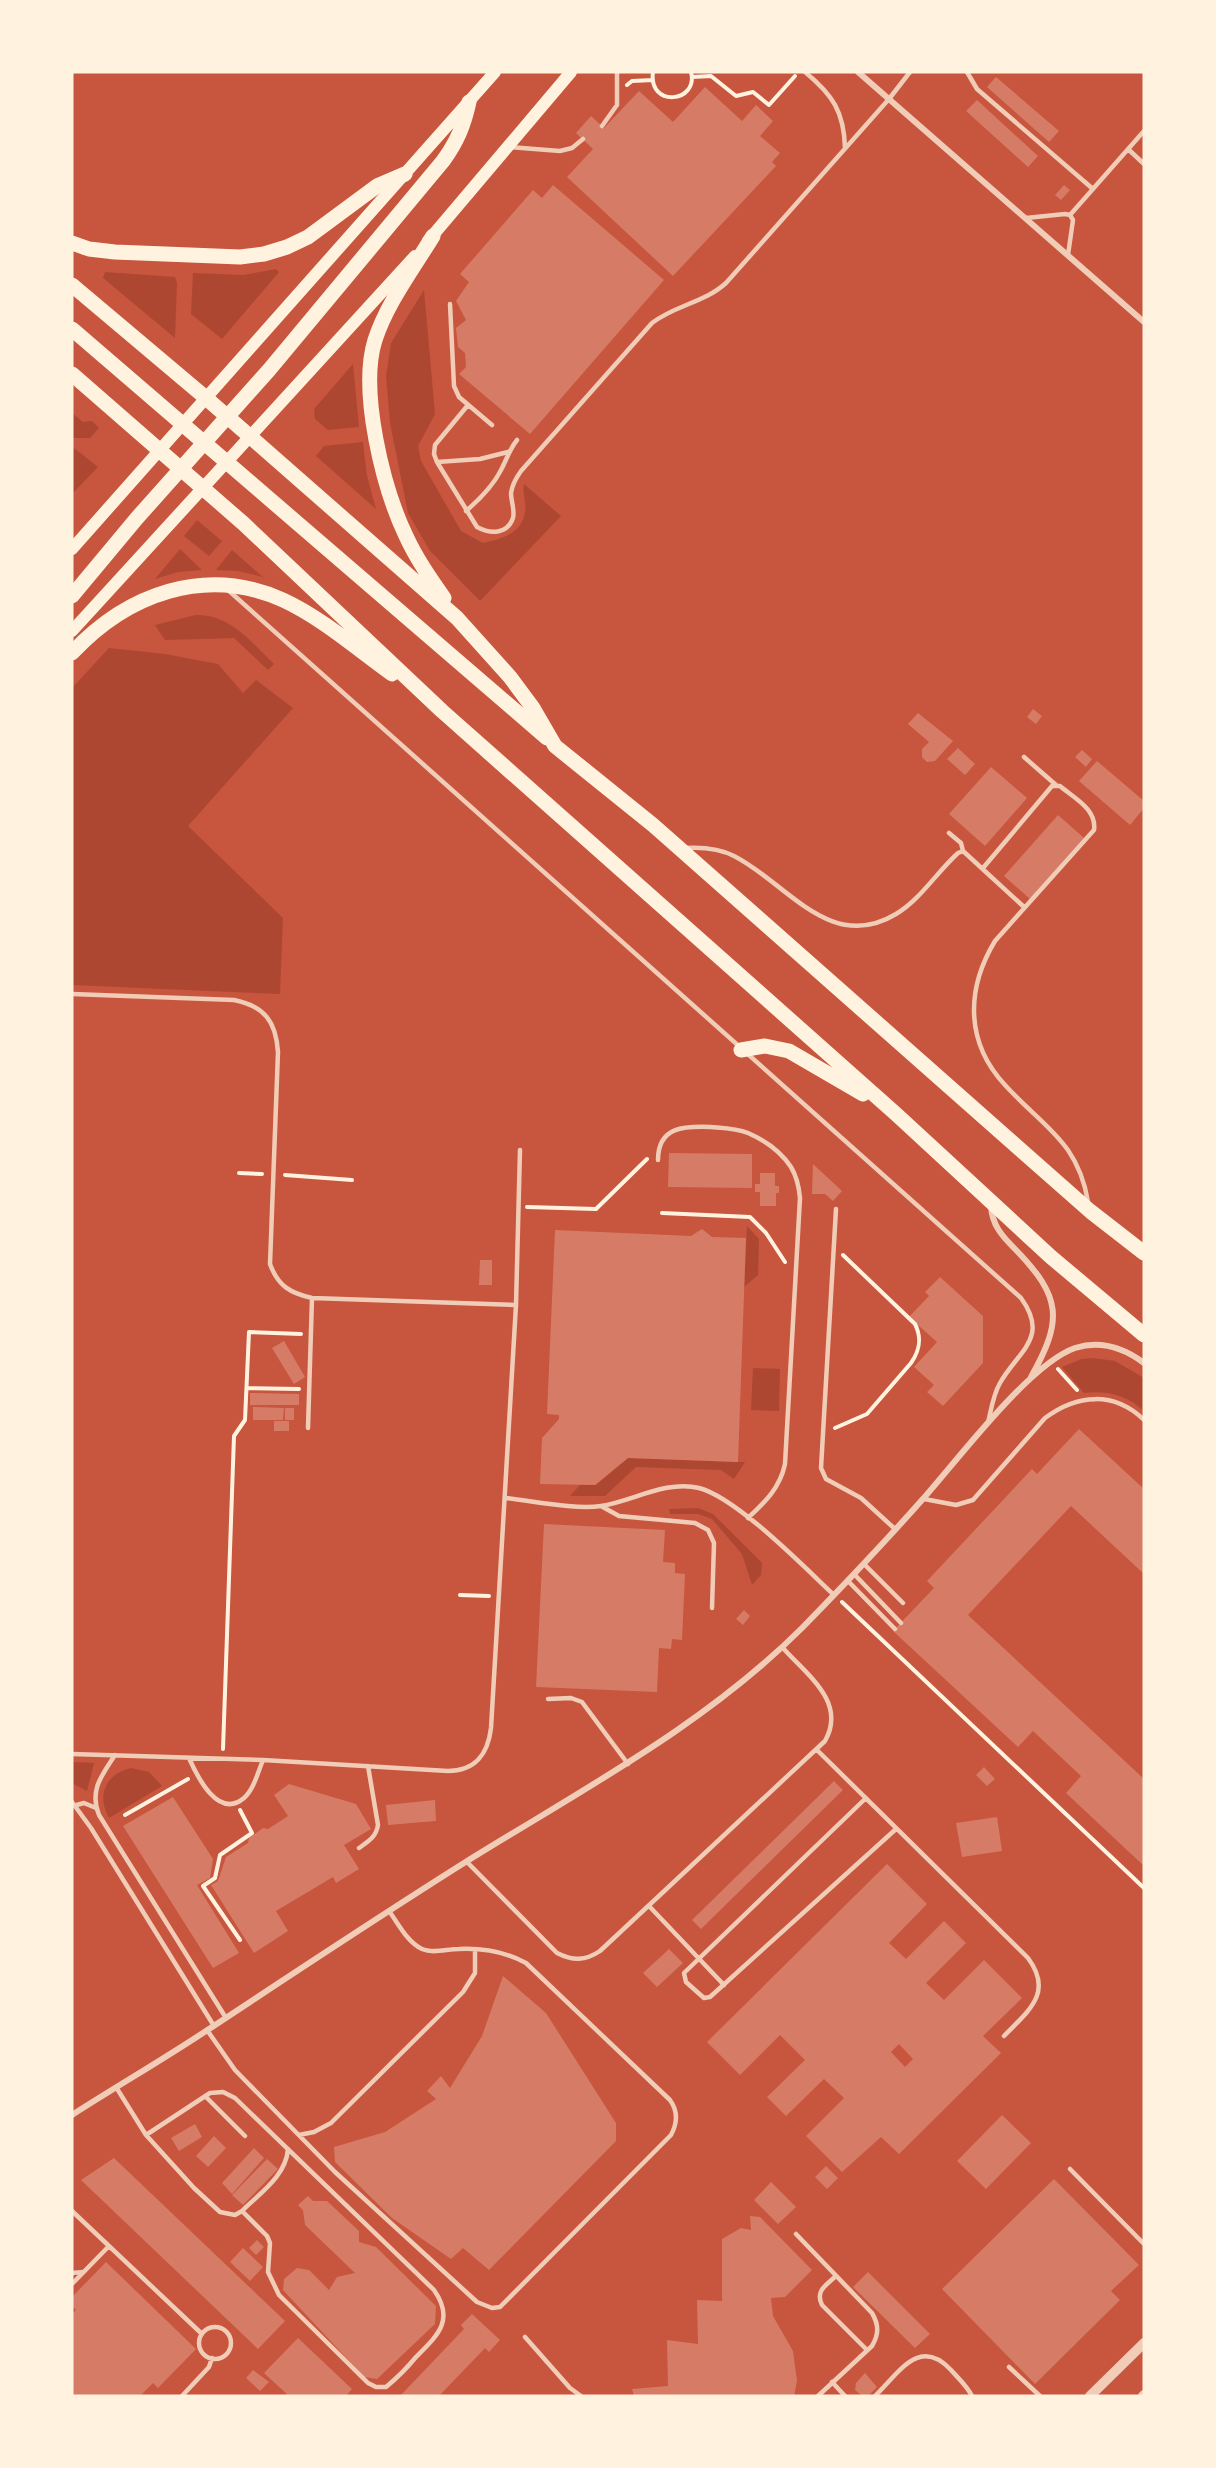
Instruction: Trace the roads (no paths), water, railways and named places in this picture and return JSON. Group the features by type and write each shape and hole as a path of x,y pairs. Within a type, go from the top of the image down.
{"main road":[{"path":"72,549 495,72"},
{"path":"72,631 433,236 570,72"},
{"path":"72,596 443,161 456,143 465,121 469,102"},
{"path":"72,243 89,249 125,253 219,256 264,254 308,237 377,186 405,174"},
{"path":"433,236 386,314 375,340 369,368 370,397 382,465 405,535 423,567 458,618 510,677 533,708 555,746"},
{"path":"72,285 206,398 458,618"},
{"path":"72,329 555,746 679,848 1090,1211 1144,1253"},
{"path":"72,374 244,524 442,711 896,1114 990,1202 1144,1335"},
{"path":"72,653 96,628 122,610 150,596 181,588 222,585 263,593 306,612 442,711"},
{"path":"741,1050 765,1046 789,1051 896,1114"}],"street":[{"path":"860,73 1144,322"},
{"path":"990,1202 993,1219 1000,1234 1041,1277 1051,1300 1053,1312 1051,1336 1029,1380"},
{"path":"72,2115 211,2028 388,1911 628,1764 721,1699 782,1647 848,1581 987,1425 1029,1380 1052,1361 1074,1349 1098,1345 1121,1349 1144,1363"},
{"path":"1090,2396 1144,2343"}],"lane":[{"path":"602,126 617,105 617,72"},
{"path":"805,72 823,87 838,109 845,148"},
{"path":"468,405 435,445 434,454 477,527 487,533 498,532 508,526 513,516 512,493 514,481 520,471 652,323 671,310 707,297 726,283 889,99 910,72"},
{"path":"967,72 977,89 1093,189"},
{"path":"1070,216 1144,130"},
{"path":"509,147 560,151 572,148 583,139"},
{"path":"1128,149 1144,164"},
{"path":"1026,218 1065,214 1070,216 1073,220 1068,255"},
{"path":"450,304 454,386 459,397 492,425"},
{"path":"466,511 494,482 517,440"},
{"path":"437,462 480,459 508,453"},
{"path":"222,585 1021,1298 1029,1309 1033,1321 1033,1334 1028,1346 999,1384 987,1425"},
{"path":"1024,757 1090,812 1095,823 1094,830 995,940 975,983 975,1025 982,1050 994,1073 1055,1132 1068,1149 1079,1168 1090,1211"},
{"path":"983,868 1049,789 1056,785"},
{"path":"949,833 961,843 963,851 1024,906"},
{"path":"679,848 715,849 733,855 815,914 836,923 860,925 875,923 897,914 908,906 953,857 963,851"},
{"path":"72,994 234,1000 249,1003 261,1010 271,1022 277,1036 270,1251 272,1270 283,1287 294,1294 312,1298 516,1305"},
{"path":"658,1160 658,1149 663,1138 672,1131 694,1126 736,1130 748,1133 775,1149 792,1168 798,1183 800,1198 785,1464 783,1477 776,1489 748,1518"},
{"path":"72,1754 263,1760 459,1771 478,1761 490,1740 491,1728 516,1305 520,1150"},
{"path":"836,1209 821,1468 826,1479 861,1498 895,1529"},
{"path":"308,1428 312,1298"},
{"path":"924,1498 956,1505 973,1500 1045,1418 1059,1407 1085,1399 1111,1401 1126,1406 1144,1420"},
{"path":"506,1498 601,1506 671,1487 685,1486 711,1493 748,1518 834,1595"},
{"path":"601,1506 619,1516 695,1523 708,1530 714,1543 712,1608"},
{"path":"864,1564 903,1603"},
{"path":"854,1574 901,1623"},
{"path":"848,1581 895,1629"},
{"path":"467,1862 557,1953 579,1960 600,1951 817,1750 831,1731 833,1718 831,1706 825,1695 782,1647"},
{"path":"548,1699 574,1699 582,1702 628,1764"},
{"path":"817,1750 1028,1958 1035,1968 1039,1980 1039,1992 1035,2004 1004,2036"},
{"path":"115,1755 96,1786 96,1808 226,2018"},
{"path":"189,1758 196,1774 217,1800 226,1803 236,1802 245,1797 263,1760"},
{"path":"359,1848 372,1840 377,1833 378,1825 368,1766"},
{"path":"866,1798 684,1974 686,1982 706,1999 896,1829"},
{"path":"73,1804 84,1803 96,1808"},
{"path":"73,1804 91,1828 235,2070 335,2172 477,2302 492,2308 507,2302 671,2135 677,2117 670,2100 536,1970 505,1953 475,1950 430,1951 412,1942 388,1911"},
{"path":"649,1906 724,1985"},
{"path":"299,2135 314,2132 331,2123 463,1992 475,1973 475,1950"},
{"path":"116,2086 146,2135 194,2188 220,2212 235,2215 242,2211 281,2172 286,2162 288,2149"},
{"path":"146,2135 205,2096 216,2091 229,2094 434,2290 441,2300 444,2313 442,2326 436,2337 386,2387 376,2387 368,2383 279,2295 268,2272 270,2243 267,2236 242,2211"},
{"path":"205,2096 245,2136"},
{"path":"1070,2169 1144,2244"},
{"path":"72,2211 202,2334"},
{"path":"796,2234 877,2320 876,2338 867,2350 818,2396"},
{"path":"72,2284 109,2246"},
{"path":"72,2273 83,2272"},
{"path":"836,2276 820,2292 819,2299 822,2305 867,2350"},
{"path":"212,2327 224,2330 230,2339 228,2351 218,2358 206,2356 199,2346 202,2334 212,2327"},
{"path":"525,2337 570,2388 581,2396"},
{"path":"875,2396 909,2362 925,2355 935,2356 943,2362 972,2396"},
{"path":"182,2396 209,2367 212,2358"},
{"path":"1009,2367 1040,2396"},
{"path":"832,2382 845,2396"}]}
